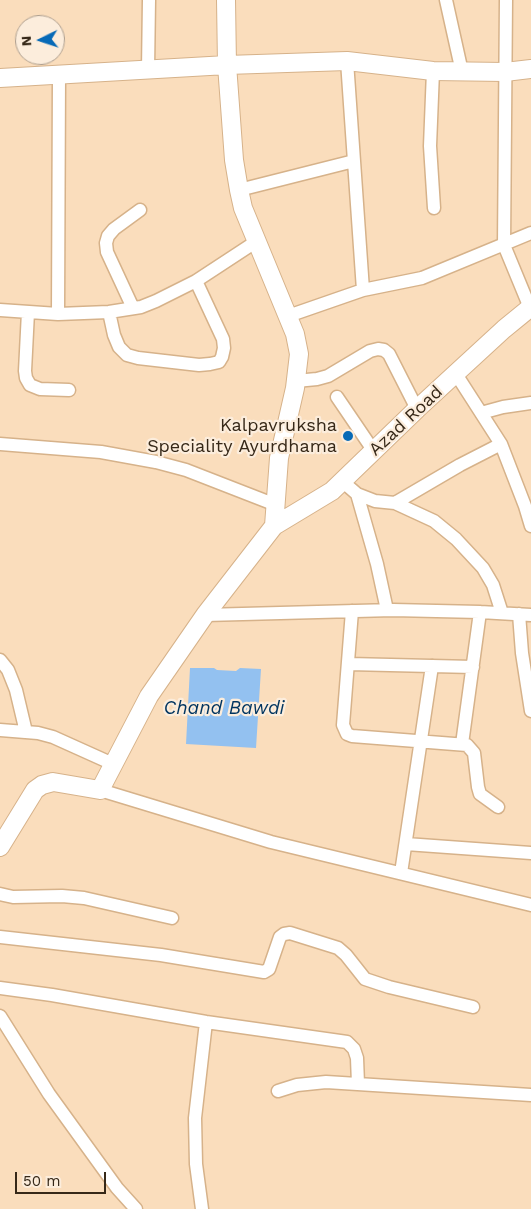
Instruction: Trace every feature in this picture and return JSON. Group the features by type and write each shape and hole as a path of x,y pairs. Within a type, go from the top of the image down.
{"street":[{"path":"148,70 149,0"},
{"path":"100,790 149,696 205,615 274,526 279,458 296,381 298,354 296,334 243,208 239,190 234,160 227,65 226,0"},
{"path":"446,0 462,72"},
{"path":"506,0 504,245 530,308"},
{"path":"347,61 363,290"},
{"path":"0,78 227,65 347,61 433,71 505,72 531,69"},
{"path":"433,71 430,146 434,208"},
{"path":"58,314 59,76"},
{"path":"239,190 354,161"},
{"path":"133,308 107,252 106,243 108,236 114,229 140,210"},
{"path":"288,316 363,290 422,278 531,233"},
{"path":"0,310 58,314 109,312 133,308 156,301 196,281 257,241"},
{"path":"109,312 114,335 119,347 127,355 199,365 218,362 224,348 223,339 196,281"},
{"name":"Azad Road","path":"274,526 332,491 417,409 504,329 530,308"},
{"path":"28,312 26,378 30,385 40,388 69,390"},
{"path":"296,381 328,376 370,351 384,350 388,354 417,409"},
{"path":"456,374 501,444 531,526"},
{"path":"336,397 373,450"},
{"path":"481,413 511,405 531,403"},
{"path":"0,444 101,452 156,462 186,470 276,505"},
{"path":"396,503 460,465 501,444"},
{"path":"342,481 357,494 375,501 396,503 434,521 483,568 493,585 502,613"},
{"path":"357,494 377,564 386,610"},
{"path":"205,615 386,610 525,615 522,653 531,711"},
{"path":"352,611 343,725 347,734 352,736 462,744 471,748 474,753 480,794 498,807"},
{"path":"462,744 480,612"},
{"path":"0,660 8,670 16,690 26,732"},
{"path":"349,664 473,667"},
{"path":"401,872 432,666"},
{"path":"0,730 53,737 113,764"},
{"path":"0,848 7,823 36,790 42,785 53,782 100,790 271,842 531,905"},
{"path":"406,844 531,853"},
{"path":"0,894 13,897 62,896 84,898 172,918"},
{"path":"0,937 161,955 264,972 269,969 280,937 290,933 338,948 365,979 473,1007"},
{"path":"0,988 52,995 206,1022 348,1042 354,1049 357,1058 358,1084"},
{"path":"1,1020 49,1094 118,1188 136,1209"},
{"path":"202,1209 195,1151 195,1118 206,1022"},
{"path":"278,1092 297,1086 326,1082 531,1095"}],"water":[{"name":"Chand Bawdi","path":"190,668 214,668 217,670 236,671 240,668 261,669 256,748 186,744"}],"place":[{"name":"Kalpavruksha Speciality Ayurdhama","path":"348,436"}]}
